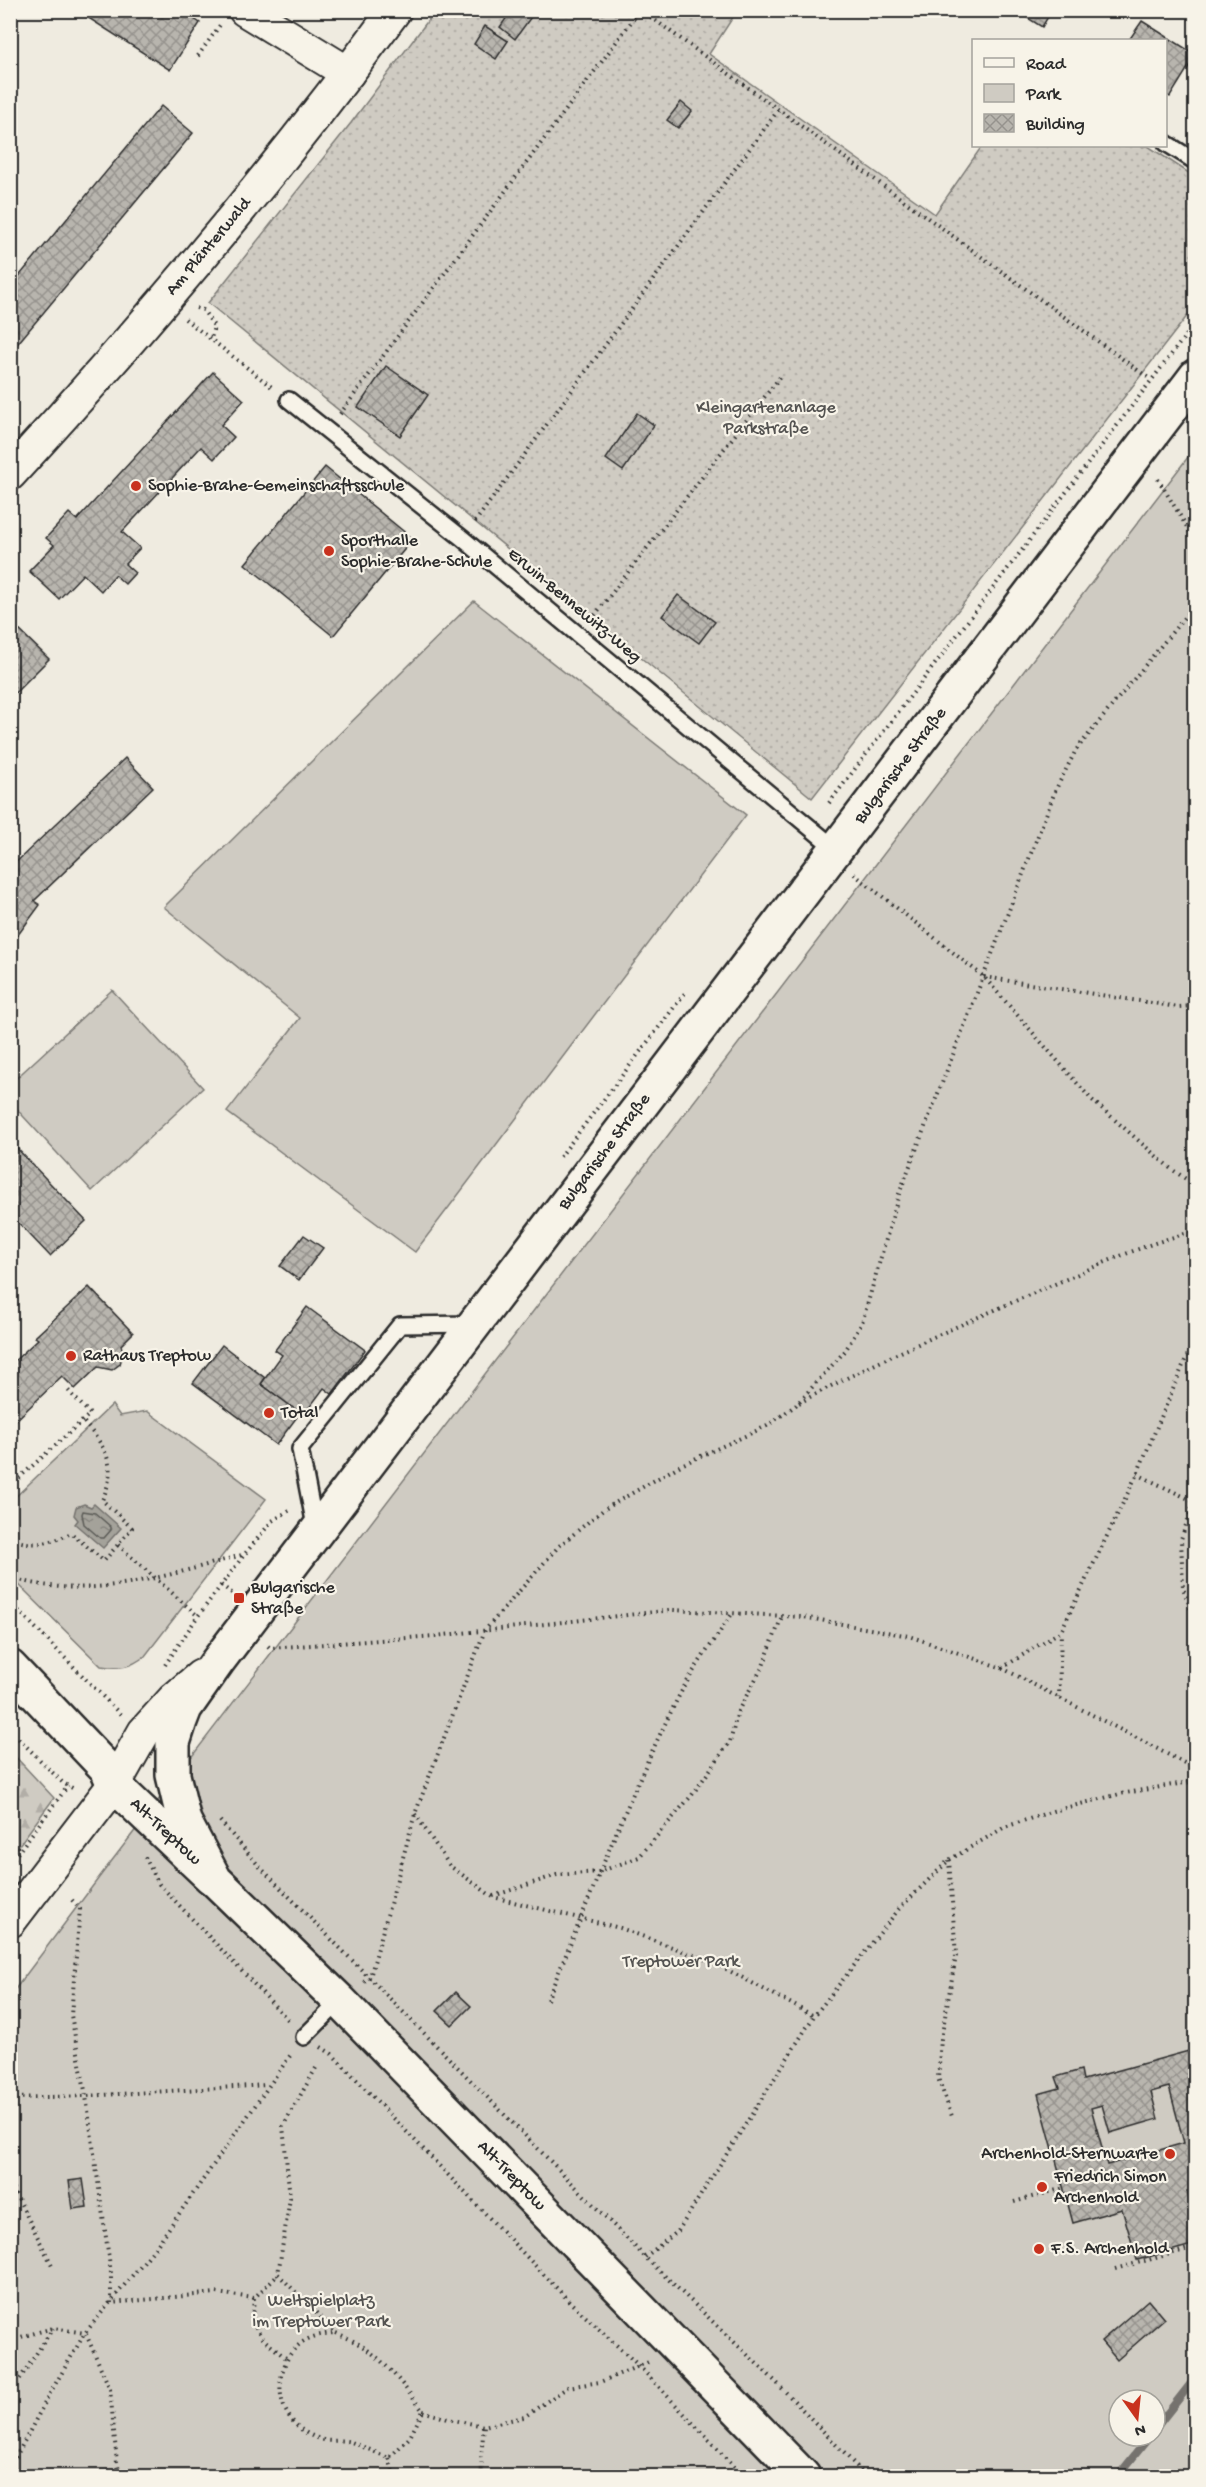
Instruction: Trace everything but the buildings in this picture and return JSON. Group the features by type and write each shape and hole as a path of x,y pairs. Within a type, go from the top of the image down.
{"main road":[{"name":"Bulgarische Straße","path":"218,1661 1196,376"},
{"name":"Alt-Treptow","path":"215,1880 184,1821 173,1775 173,1743 185,1708 218,1661"},
{"name":"Alt-Treptow","path":"10,1667 106,1769 114,1785 340,2001 803,2476"}],"street":[{"name":"Am Plänterwald","path":"10,474 163,302 293,146 395,10"},
{"path":"234,15 348,74"},
{"name":"Bulgarische Straße","path":"10,1921 114,1785 144,1732 173,1700 218,1661"}],"lane":[{"path":"1167,144 1196,162"},
{"name":"Erwin-Bennewitz-Weg","path":"289,400 462,538 837,850"},
{"path":"316,1533 300,1449 400,1325 473,1324"},
{"path":"304,2037 340,2001"}],"path":[{"path":"327,431 641,10 1150,379"},
{"path":"198,56 234,15"},
{"path":"462,538 779,109"},
{"path":"163,302 203,310 214,326 211,340"},
{"path":"188,321 289,400"},
{"path":"579,635 780,377"},
{"path":"1158,479 1196,542"},
{"path":"796,1405 845,1350 862,1323 899,1194 1056,789 1076,750 1196,603"},
{"path":"837,850 849,871 984,977 1091,1099 1170,1168 1196,1186"},
{"path":"984,977 1178,1007 1196,1006"},
{"path":"340,2001 370,1977 415,1815 485,1630 559,1546 603,1510 681,1465 767,1426 796,1405 853,1374 1160,1239 1196,1231"},
{"path":"1059,1698 1060,1631 1137,1474 1196,1335"},
{"path":"10,1486 90,1414 66,1388"},
{"path":"10,1538 36,1545 71,1533 104,1561 132,1528 102,1500 108,1487 109,1461 105,1448 83,1421"},
{"path":"1137,1474 1194,1499 1181,1539 1183,1588 1196,1623"},
{"path":"164,1666 243,1555 272,1521 310,1499"},
{"path":"118,1545 198,1616"},
{"path":"10,1578 52,1587 94,1586 155,1578 243,1555"},
{"path":"10,1602 126,1719"},
{"path":"244,1628 270,1648 435,1636 673,1610 803,1617 909,1636 1002,1668 1196,1769"},
{"path":"547,2000 599,1872 679,1696 732,1613"},
{"path":"493,1897 557,1875 599,1872 639,1857 692,1795 730,1742 738,1711 763,1666 782,1616"},
{"path":"1002,1668 1060,1631"},
{"path":"10,1730 68,1786 78,1791"},
{"path":"645,2257 678,2231 814,2016 898,1909 949,1860 1005,1827 1053,1811 1120,1794 1196,1781"},
{"path":"10,1863 68,1786"},
{"path":"415,1815 450,1866 493,1897 620,1928 713,1962 814,2016"},
{"path":"218,1819 260,1866 645,2257 776,2382 867,2476"},
{"path":"10,2468 85,2333 155,2248 304,2037 159,1884 142,1854"},
{"path":"949,1860 956,1956 941,2039 938,2078 953,2119"},
{"path":"72,1900 80,1909 71,2015 86,2096 111,2273 111,2303"},
{"path":"332,2054 572,2304 638,2366 743,2476"},
{"path":"287,2359 262,2338 252,2320 254,2298 278,2274 290,2198 283,2126 316,2068"},
{"path":"10,2098 86,2096 268,2085"},
{"path":"10,2183 53,2267"},
{"path":"1014,2202 1064,2188"},
{"path":"1115,2269 1196,2247"},
{"path":"278,2274 336,2332 380,2357 423,2411 484,2426 524,2417 568,2387 600,2382 638,2366"},
{"path":"111,2303 216,2293 254,2298"},
{"path":"10,2340 53,2328 85,2333"},
{"path":"10,2394 53,2328"},
{"path":"336,2332 316,2334 302,2342 287,2359 281,2378 280,2399 289,2416 304,2431 324,2440 349,2441 389,2458"},
{"path":"85,2333 110,2389 117,2463 121,2476"},
{"path":"389,2458 410,2437 423,2411"},
{"path":"482,2476 484,2426"},
{"path":"389,2458 394,2476"}],"green space":[{"name":"Kleingartenanlage Parkstraße","path":"435,11 737,11 709,54 935,214 981,147 1150,147 1195,177 1195,306 812,798 208,303 351,123"},
{"name":"Treptower Park","path":"1195,448 1195,2476 11,2476 10,1996"},
{"path":"474,601 746,815 415,1252 227,1112 300,1018 164,907"},
{"path":"112,990 203,1088 92,1191 11,1103 11,1083"},
{"path":"112,1405 120,1416 147,1411 266,1499 145,1656 134,1663 119,1667 101,1666 11,1577 11,1501"},
{"path":"11,1752 54,1798 11,1856"}],"water":[{"path":"84,1504 91,1507 94,1504 121,1528 103,1548 75,1524 78,1520 74,1515 76,1507"}],"waterway":[{"path":"1167,2414 1196,2377"},
{"path":"1118,2476 1140,2448"}],"place":[{"name":"Sophie-Brahe-Gemeinschaftsschule","path":"136,486"},
{"name":"Sporthalle Sophie-Brahe-Schule","path":"329,551"},
{"name":"Rathaus Treptow","path":"71,1356"},
{"name":"Total","path":"269,1413"},
{"name":"Bulgarische Straße","path":"239,1598"},
{"name":"Archenhold-Sternwarte","path":"1170,2154"},
{"name":"Friedrich Simon Archenhold","path":"1042,2187"},
{"name":"F.S. Archenhold","path":"1039,2249"}],"park label":[{"name":"Weltspielplatz im Treptower Park","path":"321,2311"}]}
